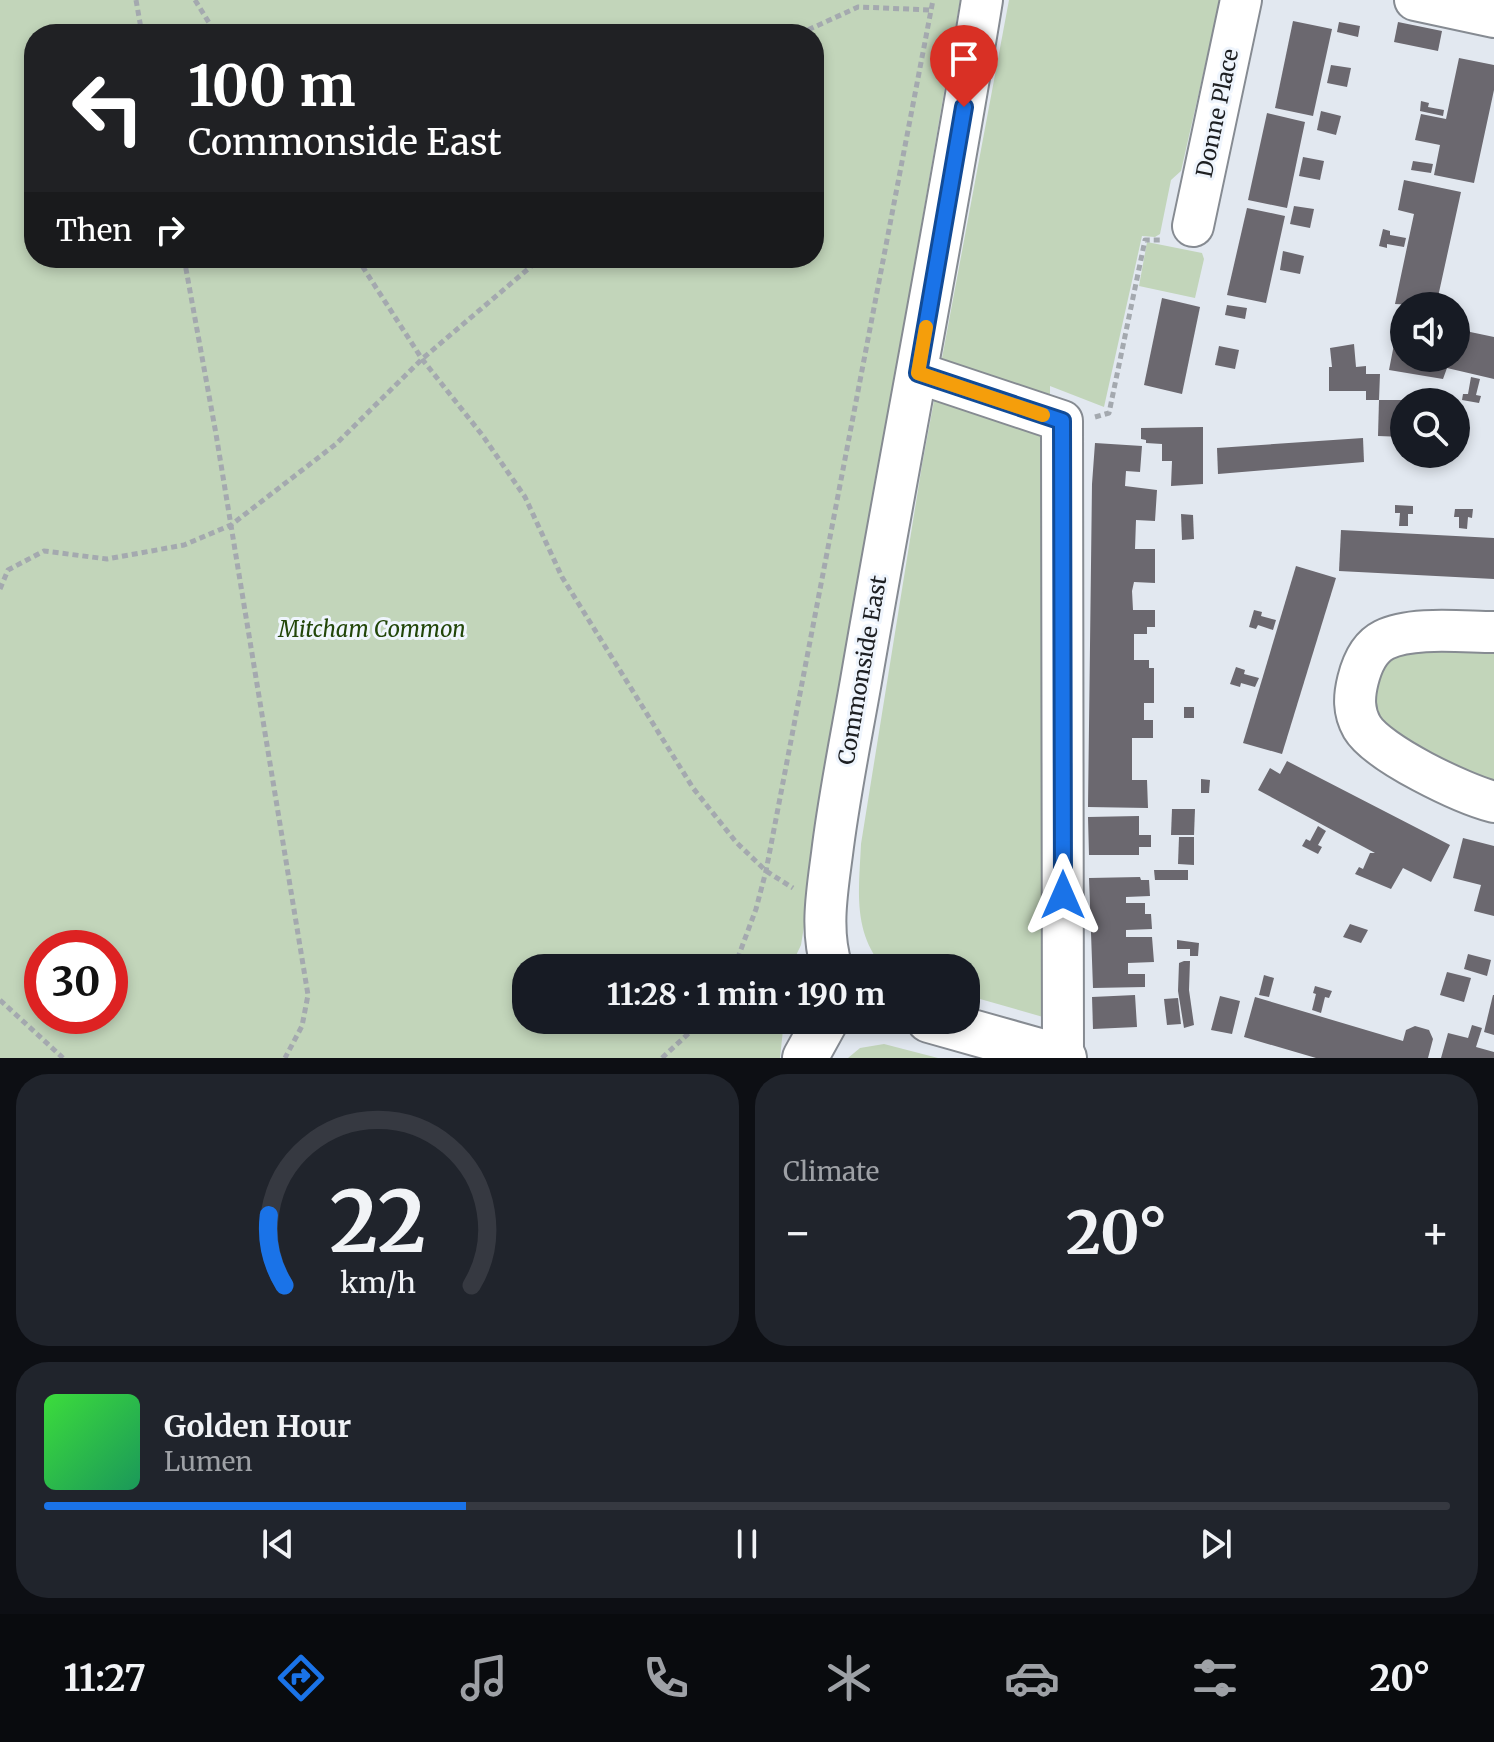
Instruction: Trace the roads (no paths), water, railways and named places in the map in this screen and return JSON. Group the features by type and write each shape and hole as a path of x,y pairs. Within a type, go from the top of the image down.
{"main road":[{"path":"805,1058 818,1034"},
{"path":"978,1034 1063,1058"}],"street":[{"name":"Commonside East","path":"828,954 825,926 835,831 982,0"},
{"name":"Donne Place","path":"1193,226 1241,0"},
{"path":"1415,0 1494,17"},
{"path":"918,373 1062,421 1063,1058"},
{"path":"1494,632 1414,633 1384,640 1372,649 1364,662 1354,706 1368,735 1394,754 1447,784 1494,802"}],"park label":[{"name":"Mitcham Common","path":"372,629"}]}
